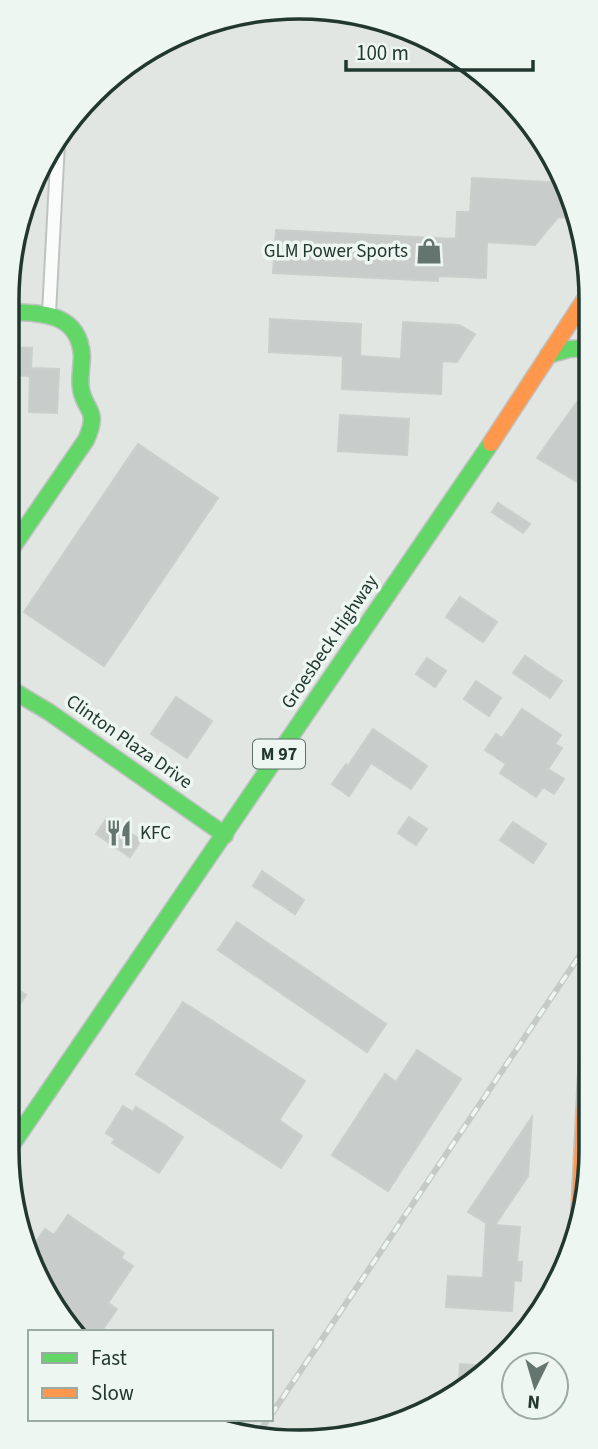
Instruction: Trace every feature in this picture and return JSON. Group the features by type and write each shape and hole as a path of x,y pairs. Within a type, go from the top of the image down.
{"main road":[{"name":"Groesbeck Highway","path":"19,1135 511,414 579,308"},
{"path":"19,312 49,313 63,320 77,338 81,349 81,392 89,406 92,423 86,440 19,538"},
{"path":"548,355 579,348"},
{"name":"Clinton Plaza Drive","path":"19,694 49,712 225,835"}],"street":[{"path":"49,313 57,159"}],"building":[{"path":"472,178 553,182 566,218 558,217 535,245 487,242 486,278 438,276 438,281 273,273 276,230 456,239 457,212 470,212"},
{"path":"270,319 361,324 360,356 401,359 403,322 459,325 475,334 457,362 442,361 441,394 342,389 343,356 269,352"},
{"path":"19,347 32,348 31,368 59,369 57,413 29,412 30,376 19,376"},
{"path":"579,399 579,483 537,458"},
{"path":"340,415 409,419 407,455 338,451"},
{"path":"138,444 218,498 104,666 24,612"},
{"path":"498,503 530,524 523,533 492,512"},
{"path":"460,597 497,622 483,642 446,617"},
{"path":"525,656 562,681 550,698 513,673"},
{"path":"427,658 446,671 435,687 416,674"},
{"path":"476,681 501,698 489,716 464,699"},
{"path":"176,697 212,721 187,758 151,734"},
{"path":"522,709 561,735 555,744 562,748 548,769 564,779 554,794 543,787 536,797 500,773 506,764 485,750 496,734 502,738"},
{"path":"373,729 427,766 411,789 371,763 349,796 332,784"},
{"path":"409,817 427,829 416,845 398,833"},
{"path":"107,818 141,840 130,857 96,834"},
{"path":"513,822 546,844 533,863 500,840"},
{"path":"262,871 304,900 295,914 253,886"},
{"path":"237,922 386,1024 367,1052 218,950"},
{"path":"19,990 26,995 19,1006"},
{"path":"183,1002 305,1081 279,1120 302,1136 281,1168 136,1074"},
{"path":"417,1050 461,1079 388,1191 332,1155 385,1074 396,1082"},
{"path":"123,1106 133,1112 136,1107 183,1137 159,1173 112,1143 115,1139 106,1133"},
{"path":"532,1117 528,1176 495,1225 520,1227 517,1262 522,1262 521,1281 514,1280 512,1311 446,1307 448,1276 483,1278 486,1223 468,1212"},
{"path":"68,1215 124,1253 121,1258 133,1266 108,1303 117,1309 102,1330 86,1330 66,1305 48,1274 35,1243 45,1229 54,1235"},
{"path":"460,1364 477,1365 469,1372 459,1379"}],"railway":[{"path":"273,1412 579,956"},
{"path":"263,1427 267,1421"}],"traffic: fast":[{"path":"19,312 56,318 74,331 82,356 81,389 92,416 86,440 19,538"},
{"path":"548,355 579,348"},
{"path":"19,1134 491,443"},
{"path":"19,694 49,712 225,835"}],"traffic: slow":[{"path":"491,443 579,308"}],"place":[{"name":"GLM Power Sports","path":"429,251"},
{"name":"KFC","path":"119,833"}]}
